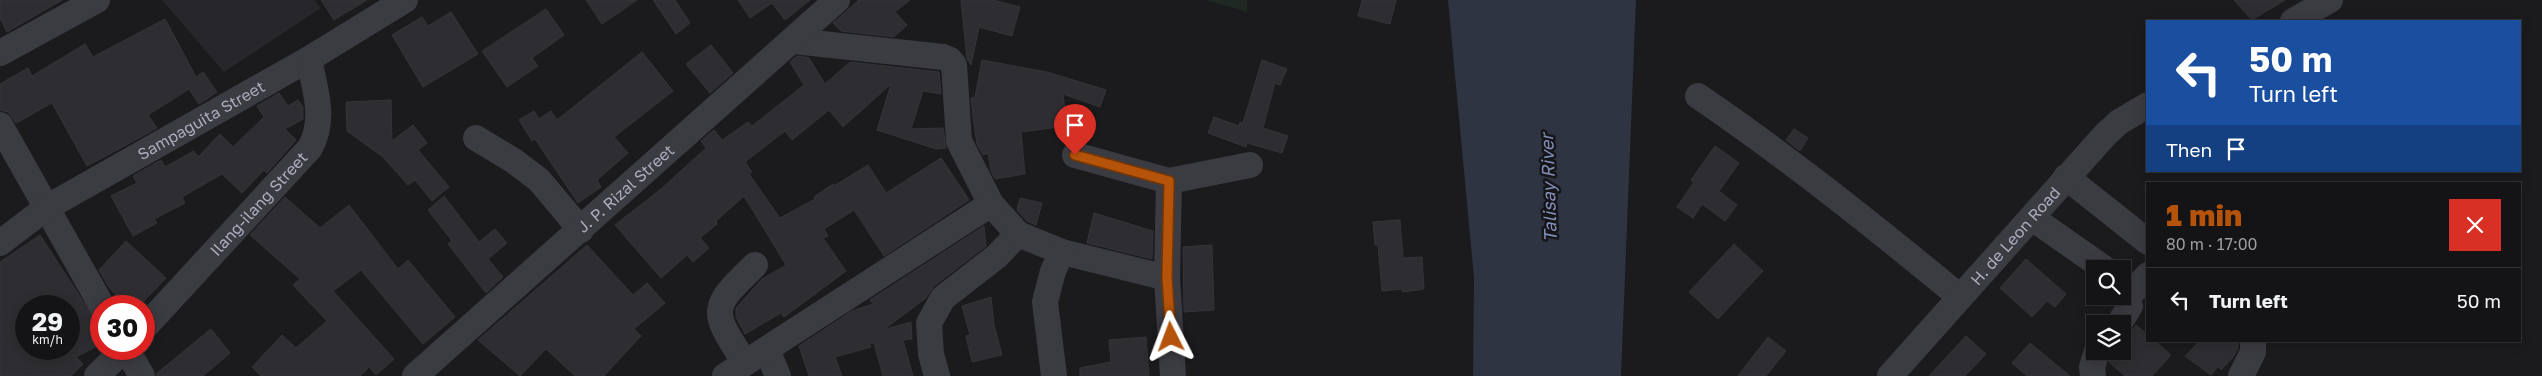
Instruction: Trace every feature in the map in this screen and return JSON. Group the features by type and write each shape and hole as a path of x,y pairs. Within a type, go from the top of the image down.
{"street":[{"path":"0,54 97,0"},
{"name":"Sampaguita Street","path":"0,243 46,208 309,59 405,0"},
{"name":"J. P. Rizal Street","path":"415,376 794,41 837,0"},
{"path":"2295,20 2330,0"},
{"path":"794,41 942,57 950,60 954,65 959,141 991,204 1018,234 1062,252 1167,278"},
{"name":"Ilang-ilang Street","path":"155,316 310,148 319,132 319,111 309,59"},
{"path":"1698,96 1770,146 1865,219 1960,297"},
{"name":"H. de Leon Road","path":"1890,376 2032,218 2066,177 2119,122 2146,106"},
{"path":"0,125 96,295"},
{"path":"476,138 514,161 539,180 581,230"},
{"path":"1075,155 1169,181 1250,165"},
{"path":"2066,177 2146,240"},
{"path":"1169,181 1167,278 1173,376"},
{"path":"755,265 727,292 720,303 719,313 735,370 991,204"},
{"path":"2032,218 2092,260"},
{"path":"937,376 931,354 929,323 943,298 997,256 1018,234"},
{"path":"1054,376 1045,302 1053,271 1062,252"},
{"path":"2131,288 2146,277"},
{"path":"2241,376 2253,352 2253,342"},
{"path":"767,350 778,376"},
{"path":"97,376 114,360"},
{"path":"133,360 142,376"},
{"path":"2093,376 2092,367 2094,360"}],"shaded area":[{"path":"162,0 314,0 321,8 224,72"},
{"path":"1205,0 1247,0 1247,12"}],"water":[{"name":"Talisay River","path":"1448,0 1636,0 1621,376 1473,376 1474,278"}],"building":[{"path":"0,0 62,0 7,32 0,18"},
{"path":"321,0 367,0 334,20"},
{"path":"586,0 637,0 602,24"},
{"path":"653,0 675,0 690,23 676,34"},
{"path":"738,0 810,0 785,20 772,3 750,18"},
{"path":"859,0 910,0 895,12 907,25 894,37 841,31 833,23"},
{"path":"961,0 993,0 1020,7 1012,36 979,27 971,65 967,59"},
{"path":"1362,0 1396,0 1390,24 1358,16"},
{"path":"2234,0 2285,0 2252,20"},
{"path":"546,9 564,35 532,58 538,66 507,87 482,51"},
{"path":"451,12 478,54 423,87 392,35 422,17 428,26"},
{"path":"165,19 196,77 203,72 217,92 199,104 189,89 148,115 157,128 87,166 52,103 16,123 8,112 0,110 0,84 28,68 32,76 85,44 93,57"},
{"path":"711,45 733,73 710,93 686,64"},
{"path":"642,52 673,91 614,137 628,153 597,180 601,187 578,203 535,139 532,141 519,120 534,111 539,119 551,111 557,120"},
{"path":"797,56 809,58 825,84 850,62 939,72 941,94 923,91 911,129 943,128 946,148 936,149 877,130 891,84 843,127 829,110 792,140 785,131 745,162 752,172 749,174 780,218 815,199 814,197 833,184 834,186 868,165 886,193 941,158 969,200 884,256 854,210 824,229 828,236 823,238 846,271 784,317 781,313 745,334 736,317 736,308 762,279 786,265 744,196 716,221 717,224 700,238 709,248 693,262 687,255 661,278 615,225 661,189 706,148 701,141 714,130 722,140 748,122 752,126 804,85 790,62"},
{"path":"982,60 1047,72 1106,90 1100,107 1063,94 1067,126 1021,132 1025,174 995,179 991,171 988,153 983,155 977,144 971,98 975,97"},
{"path":"1262,60 1287,69 1280,85 1275,83 1263,128 1288,136 1282,153 1247,143 1246,147 1208,133 1214,117 1239,126 1240,122 1243,123"},
{"path":"279,93 288,106 298,100 303,107 303,119 285,129 296,140 267,173 264,170 242,193 222,174 182,197 185,203 154,219 157,223 133,236 111,196 137,183 133,176 161,160 165,167 194,151 198,157 220,134 233,147 264,117 257,106"},
{"path":"391,100 392,141 413,125 427,143 418,150 449,187 432,201 415,180 408,185 383,157 347,131 346,102"},
{"path":"1794,129 1808,138 1800,151 1786,140"},
{"path":"1715,146 1739,163 1719,191 1737,205 1725,221 1702,204 1693,218 1677,207 1694,182 1691,180"},
{"path":"444,196 479,242 495,229 507,243 488,259 503,277 486,293 448,244 452,241 428,210"},
{"path":"285,197 320,228 349,205 398,269 408,260 455,317 423,344 361,270 333,291 394,359 376,375 369,367 360,376 261,376 252,367 282,335 296,348 327,321 293,285 300,279 250,235"},
{"path":"1020,198 1042,203 1036,225 1027,221 1017,210"},
{"path":"1094,213 1153,231 1152,259 1087,243"},
{"path":"1400,220 1403,258 1422,257 1424,289 1403,292 1402,289 1382,291 1378,245 1375,245 1373,222"},
{"path":"984,226 986,246 934,286 926,298 883,330 911,322 912,339 903,340 913,376 883,376 874,343 869,343 871,347 835,357 842,376 809,376 799,346 852,311 873,304 870,300"},
{"path":"40,235 79,295 15,295 15,360 79,360 83,364 71,376 0,376 0,262"},
{"path":"126,241 166,278 150,295 116,295 110,289 99,270"},
{"path":"1734,244 1763,271 1718,319 1689,292"},
{"path":"587,245 633,295 647,283 665,303 634,329 641,336 604,376 575,376 546,349 520,376 478,340"},
{"path":"1212,245 1214,310 1184,312 1183,247"},
{"path":"2026,259 2066,294 2055,307 2047,301 2032,317 2000,288"},
{"path":"80,296 90,312 90,350 80,355"},
{"path":"991,297 994,325 1002,355 972,362 966,336 970,335 962,306"},
{"path":"2136,325 2146,333 2146,342 2156,342 2171,355 2152,376 2125,376 2109,362 2110,360 2131,360 2131,332"},
{"path":"211,329 230,353 203,376 157,376 156,374"},
{"path":"1966,336 1986,354 1965,376 1929,376"},
{"path":"1146,337 1149,376 1080,376 1080,368 1111,362 1109,340"},
{"path":"1768,337 1786,351 1766,376 1738,376"},
{"path":"2199,342 2238,342 2238,348 2234,356 2221,370 2218,366 2211,375 2185,356"},
{"path":"2030,343 2070,376 2027,376 2012,363"}],"route":[{"path":"1075,155 1169,181 1170,220 1167,278 1171,337"}]}
